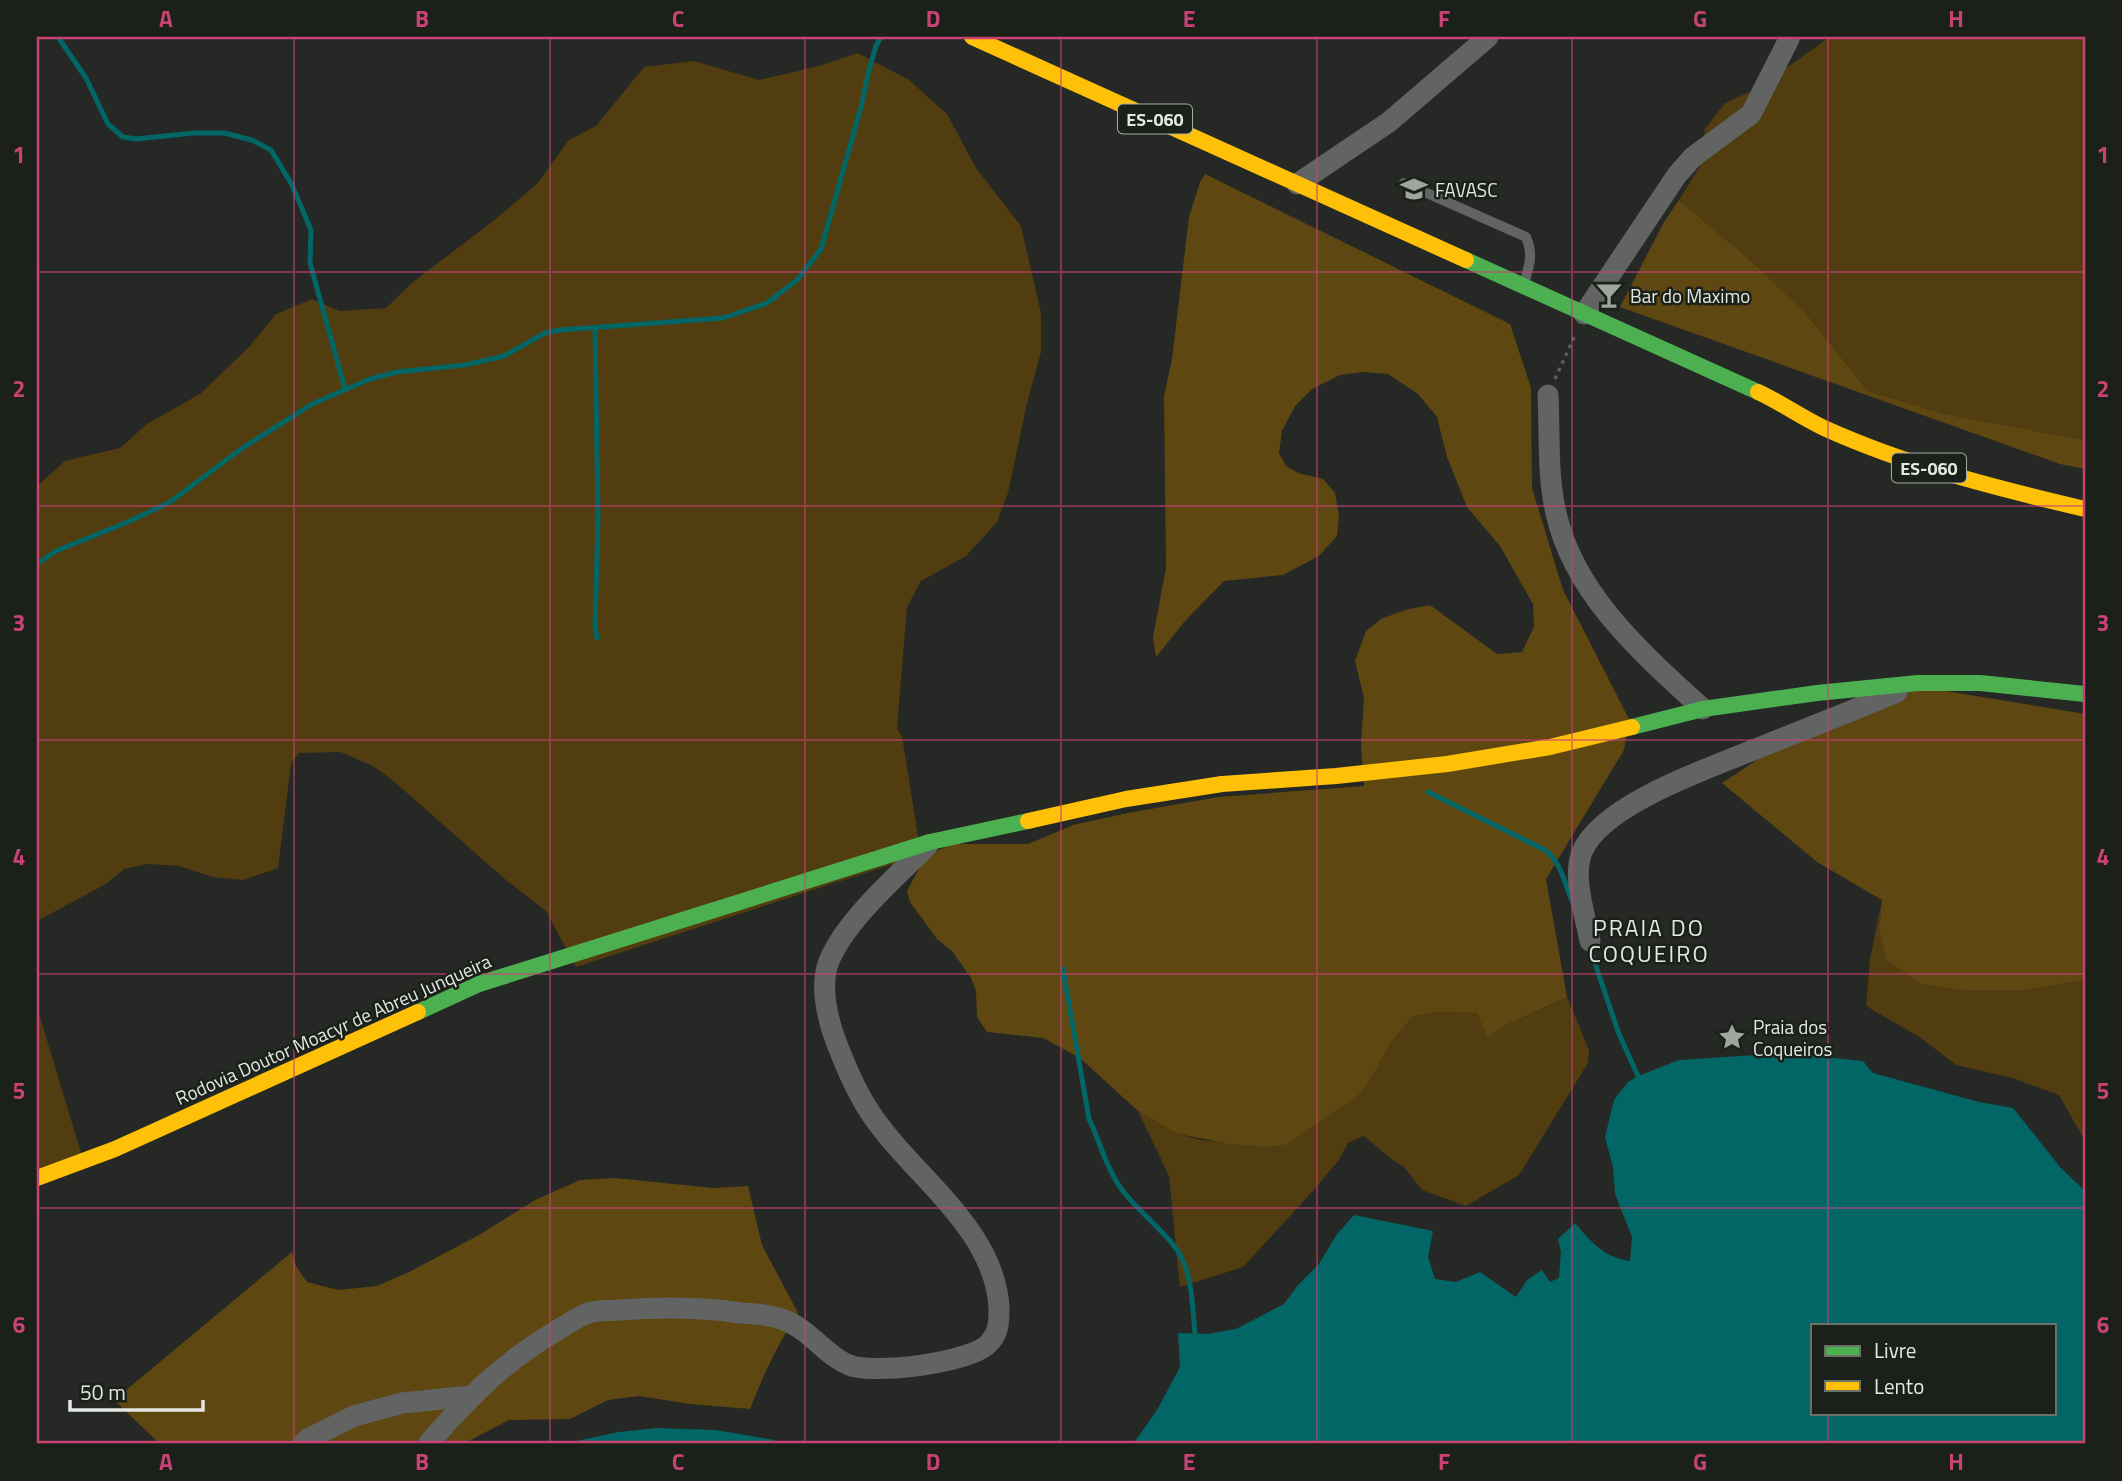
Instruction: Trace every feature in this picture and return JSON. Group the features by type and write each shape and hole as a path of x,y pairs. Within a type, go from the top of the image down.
{"street":[{"name":"ES-060","path":"972,37 1782,403 1822,427 1926,468 1981,485 2085,509"},
{"path":"1297,184 1389,122 1488,37"},
{"path":"1584,314 1677,175 1693,157 1751,114 1789,39"},
{"path":"1548,395 1551,476 1556,513 1568,551 1587,584 1634,644 1703,709"},
{"name":"ES-060","path":"1782,403 1830,415 1878,433"},
{"path":"1590,941 1580,889 1579,865 1583,850 1597,830 1617,814 1662,788 1918,683"},
{"name":"Rodovia Doutor Moacyr de Abreu Junqueira","path":"37,1178 115,1149 479,984 930,842 1153,794 1222,784 1336,776 1447,764 1550,747 1703,709 1817,693 1918,683 1980,683 2085,694"},
{"path":"428,1444 471,1396 523,1351 590,1312 707,1308 777,1317 797,1325 842,1362 859,1368 954,1361 976,1354 988,1345 996,1334 999,1320 998,1301 992,1274 980,1247 962,1221 897,1149 866,1107 840,1053 828,1019 824,988 828,964 842,936 930,842"},
{"path":"303,1444 307,1439 354,1416 402,1403 471,1396"}],"lane":[{"path":"1404,183 1525,237 1529,244 1531,260 1523,286"}],"path":[{"path":"1548,395 1584,314"}],"shaded area":[{"path":"1830,37 2085,37 2085,440 1944,414 1868,391 1804,311 1740,251 1679,200 1700,166 1705,129 1725,103 1758,88"},
{"path":"858,53 909,80 947,114 976,168 1021,226 1041,313 1041,352 1008,493 997,522 966,556 921,581 907,607 897,729 902,736 921,855 576,967 546,911 506,880 390,778 371,765 340,752 299,753 291,764 278,868 243,880 213,877 179,866 148,864 124,869 106,884 37,921 37,486 65,461 120,448 147,424 200,394 249,347 276,314 312,299 340,311 386,308 413,282 537,184 569,140 596,126 644,67 694,61 759,80 819,66"},
{"path":"1205,174 1510,324 1531,388 1532,488 1563,590 1629,719 1624,750 1546,879 1567,997 1506,1025 1487,1038 1477,1013 1434,1012 1412,1017 1392,1041 1358,1096 1286,1145 1271,1147 1230,1144 1178,1134 1138,1111 1080,1058 1043,1038 987,1032 977,1017 976,991 971,978 952,951 937,939 910,902 907,891 922,863 938,850 955,844 1028,844 1073,825 1218,797 1364,786 1361,745 1364,698 1355,661 1366,631 1381,619 1430,605 1497,654 1522,652 1534,627 1533,604 1500,546 1467,507 1447,457 1437,417 1418,394 1388,374 1364,372 1340,375 1312,389 1295,406 1282,431 1279,453 1286,466 1298,473 1323,479 1335,493 1339,516 1337,536 1319,556 1283,575 1224,581 1185,621 1156,657 1153,637 1166,568 1164,396 1172,359 1189,217"},
{"path":"1679,200 1740,251 1804,311 1868,391 1944,414 2085,440 2085,469 2060,464 1620,307 1664,222"},
{"path":"1921,687 2085,714 2085,980 2025,990 1963,990 1921,984 1887,960 1879,929 1882,900 1817,862 1722,783 1763,756"},
{"path":"1882,900 1879,929 1963,990 2025,990 2085,980 2085,1141 2059,1095 2012,1078 1956,1065 1921,1038 1866,1006 1870,959"},
{"path":"1567,997 1589,1050 1588,1063 1519,1175 1466,1206 1422,1190 1404,1167 1364,1136 1348,1143 1339,1160 1313,1191 1243,1267 1180,1287 1169,1176 1138,1111 1178,1134 1201,1140 1271,1147 1286,1145 1358,1096 1392,1041 1411,1017 1434,1012 1477,1013 1487,1038 1506,1025"},
{"path":"37,1007 81,1153 37,1174"},
{"path":"615,1178 713,1188 748,1186 762,1245 798,1313 771,1360 750,1409 639,1396 608,1400 570,1419 509,1420 463,1444 160,1444 114,1400 292,1252 296,1266 307,1282 338,1290 377,1286 479,1235 535,1200 580,1180"}],"water":[{"path":"1787,1053 1863,1061 1873,1073 1979,1102 2013,1108 2060,1167 2085,1191 2085,1444 1133,1444 1157,1410 1180,1367 1178,1333 1207,1334 1236,1329 1284,1304 1319,1264 1337,1234 1354,1215 1433,1231 1428,1257 1435,1279 1456,1282 1480,1272 1516,1297 1527,1280 1542,1270 1550,1282 1559,1278 1561,1252 1558,1239 1575,1223 1606,1253 1630,1261 1632,1237 1615,1194 1613,1167 1605,1137 1614,1100 1628,1082 1679,1060"},
{"path":"657,1428 716,1430 774,1440 779,1444 562,1444 619,1432"}],"waterway":[{"path":"58,37 86,78 108,124 123,137 136,139 193,133 224,133 252,140 271,150 292,185 311,230 310,263 345,389"},
{"path":"37,564 56,551 170,502 241,449 312,404 370,379 397,372 465,365 504,356 545,333 560,330 723,318 767,303 797,280 821,249 869,70 881,37"},
{"path":"595,328 597,638"},
{"path":"1428,792 1545,850 1558,866 1572,901"},
{"path":"1589,946 1619,1034 1638,1076"},
{"path":"1063,969 1089,1119 1110,1171 1120,1187 1171,1242 1182,1259 1191,1290 1195,1333"}],"traffic: fast":[{"path":"1466,260 1758,392"},
{"path":"1632,727 1703,709 1817,693 1918,683 1980,683 2085,694"},
{"path":"418,1012 479,984 930,842 1028,821"}],"traffic: slow":[{"path":"972,37 1466,260"},
{"path":"1758,392 1824,428 1888,454 1985,484 2085,509"},
{"path":"1028,821 1126,799 1222,784 1336,776 1447,764 1550,747 1632,727"},
{"path":"37,1178 115,1149 418,1012"}],"place":[{"name":"FAVASC","path":"1414,189"},
{"name":"Bar do Maximo","path":"1609,295"},
{"name":"Praia dos Coqueiros","path":"1732,1037"}],"district":[{"name":"PRAIA DO COQUEIRO","path":"1649,940"}]}
